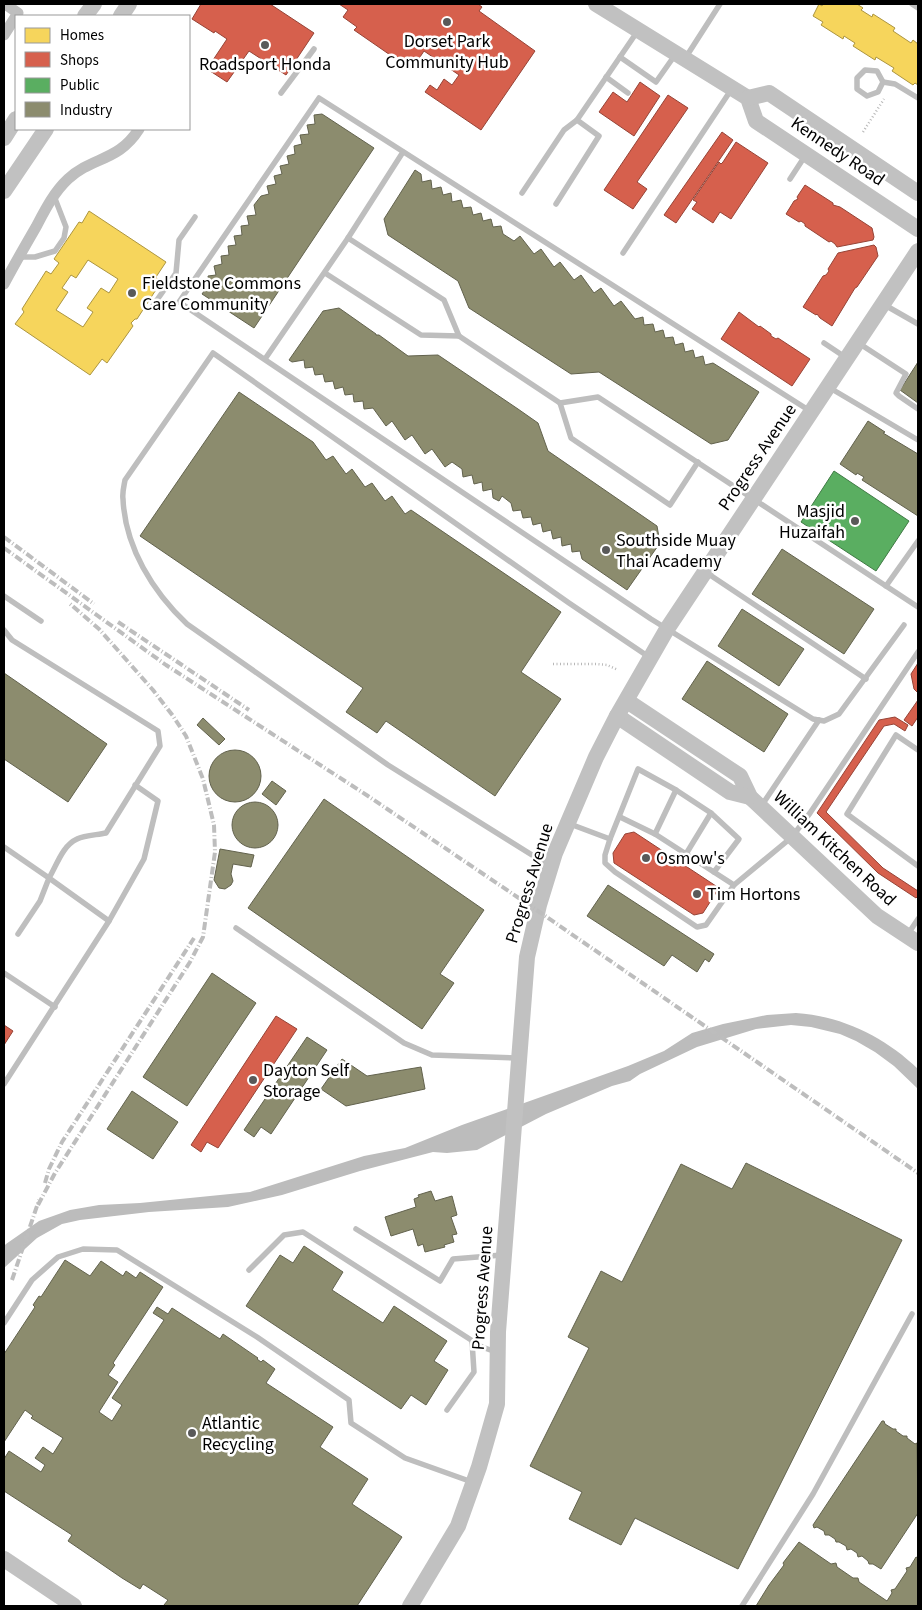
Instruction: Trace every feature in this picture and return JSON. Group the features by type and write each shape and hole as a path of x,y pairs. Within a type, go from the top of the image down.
{"main road":[{"path":"86,15 94,4"},
{"path":"122,15 129,4"},
{"path":"596,4 748,98"},
{"name":"Kennedy Road","path":"918,193 769,93 748,98 756,121 918,229"},
{"path":"4,138 15,121"},
{"path":"4,191 45,130"},
{"name":"Progress Avenue","path":"410,1606 458,1526 498,1404 498,1352 504,1255 514,1136 516,1080 527,957 539,905 551,867 596,757 617,716 667,629 918,251"},
{"name":"William Kitchen Road","path":"627,701 740,776 756,802 877,916 913,940"},
{"name":"William Kitchen Road","path":"617,716 730,792 756,802"},
{"path":"4,1559 74,1606"}],"street":[{"path":"5,4 19,12"},
{"path":"4,35 15,18"},
{"path":"4,284 54,196 68,179 77,172 115,154 125,147 138,130"}],"lane":[{"path":"620,57 656,82 680,56 720,4"},
{"path":"912,4 918,8"},
{"path":"522,193 564,130 576,120 638,31"},
{"path":"280,93 314,49"},
{"path":"865,70 877,71 883,82 878,92 867,96 857,89 857,78 865,70"},
{"path":"606,77 628,93"},
{"path":"883,82 895,84 918,98"},
{"path":"623,254 732,88"},
{"path":"812,412 319,98 180,302 667,629 813,719 824,721 839,714 904,625"},
{"path":"556,204 599,136 576,120"},
{"path":"266,360 403,152"},
{"path":"790,179 806,154"},
{"path":"19,257 35,258 55,252 64,238 66,227 54,196"},
{"path":"152,307 176,273 179,240 196,217"},
{"path":"348,238 444,300 460,336 560,403 571,438 670,505 698,462"},
{"path":"325,273 421,335 460,336"},
{"path":"883,304 918,324"},
{"path":"858,342 906,374 896,393 918,409"},
{"path":"824,343 848,358"},
{"path":"551,867 388,765 172,610 143,568 126,521 122,498 125,480 213,353 553,592 651,658"},
{"path":"828,387 918,440"},
{"path":"560,403 598,397 918,607"},
{"path":"886,586 918,541"},
{"path":"705,572 866,678"},
{"path":"4,596 41,621"},
{"path":"4,630 12,640 158,731 160,746 106,833 77,839 63,852 40,901 18,934"},
{"path":"714,872 739,839 711,813 676,790 638,769 610,839 605,855 605,863 615,872 698,927 706,925 734,885 792,836 810,813 918,652"},
{"path":"756,802 819,720"},
{"path":"918,750 896,735 846,814 918,866"},
{"path":"4,1084 109,921 144,859 158,801 135,785"},
{"path":"654,834 676,790"},
{"path":"686,854 711,813"},
{"path":"620,817 654,834 734,885"},
{"path":"568,823 610,839"},
{"path":"4,847 109,921"},
{"path":"913,940 918,919"},
{"path":"236,928 404,1043 432,1055 518,1058"},
{"path":"4,973 55,1007"},
{"path":"356,1229 440,1281 453,1259 504,1255"},
{"path":"249,1270 284,1235 303,1232 472,1341 482,1347 498,1352"},
{"path":"4,1323 32,1280 58,1257 83,1249 117,1250 257,1337 349,1400 351,1423 397,1453 405,1458 474,1482"},
{"path":"742,1606 813,1494 912,1314"},
{"path":"447,1410 474,1372 472,1341"}],"path":[{"path":"862,132 895,84"},
{"path":"553,664 597,664 606,665 618,670"}],"shaded area":[{"path":"796,1013 830,1019 862,1030 877,1038 918,1069 918,1089 894,1066 875,1052 840,1034 811,1027 791,1025 756,1029 697,1047 640,1074 630,1081 612,1086 546,1114 477,1150 447,1153 433,1152 360,1171 282,1195 228,1207 149,1212 80,1220 62,1224 37,1238 4,1268 4,1246 6,1244 39,1221 70,1210 99,1205 140,1203 250,1192 364,1156 405,1148 462,1125 628,1066 664,1051 692,1033 723,1024 767,1015"}],"building: Homes":[{"path":"819,4 822,6 823,4 857,4 863,8 861,10 872,17 873,14 895,28 893,31 911,43 913,40 918,44 918,85 915,83 913,85 892,71 894,68 876,57 875,60 853,46 855,43 844,36 843,39 821,25 823,22 813,16"},
{"name":"Fieldstone Commons Care Community","path":"89,211 166,262 156,277 161,282 137,319 131,323 133,326 107,363 102,359 90,375 15,324 24,312 22,309 46,271 51,274 59,263 54,259 79,222 82,223","holes":["88,260 118,279 109,293 101,288 87,308 93,312 83,327 56,310 68,292 62,288 71,275 76,278"]}],"building: Shops":[{"name":"Roadsport Honda","path":"201,4 270,4 314,33 286,75 249,51 227,82 207,69 227,39 192,19"},
{"path":"339,4 478,4 482,7 479,11 535,51 481,130 425,92 430,85 437,90 444,79 452,85 459,75 424,51 418,60 415,58 409,68 354,30 357,27 343,17 348,10"},
{"path":"640,82 660,96 634,136 599,112 613,92 627,102"},
{"path":"668,95 688,108 637,182 647,189 633,209 604,190"},
{"path":"722,132 733,140 676,223 664,215"},
{"path":"736,142 768,163 731,219 720,212 713,223 692,209 697,202 693,200 719,162 721,164 723,162"},
{"path":"805,185 833,203 833,205 840,207 872,228 873,240 837,247 831,241 829,242 805,226 801,221 799,222 786,214 794,201 798,199 797,197"},
{"path":"874,245 878,256 855,288 832,326 817,314 803,307 823,276 829,271 828,269 838,253"},
{"path":"739,312 771,334 771,336 776,339 778,338 810,359 792,386 721,339"},
{"path":"918,663 918,693 914,689 911,674"},
{"path":"918,700 918,717 912,726 904,720"},
{"path":"895,717 908,725 905,731 894,724 884,726 826,812 883,868 918,891 916,898 878,873 817,813 879,720"},
{"path":"634,832 719,888 703,913 694,915 614,863 613,853 625,834"},
{"path":"276,1016 297,1029 218,1148 207,1142 201,1152 191,1145"},
{"path":"4,1025 13,1031 4,1045"}],"building: Public":[{"name":"Masjid Huzaifah","path":"834,471 909,521 876,571 801,522"}],"building: Industry":[{"path":"322,114 374,148 254,328 202,294 209,284 208,276 216,275 214,266 222,264 221,256 229,255 228,246 236,245 234,236 242,235 241,226 249,225 247,216 256,215 254,205 261,196 269,194 267,186 276,184 274,176 282,174 280,166 289,164 287,156 295,154 294,146 302,144 300,135 309,134 307,125 315,124 314,115"},
{"path":"415,170 421,174 422,182 431,180 432,189 441,187 443,195 451,193 452,202 461,200 463,208 471,207 473,215 481,213 483,221 491,219 493,227 501,226 503,234 514,241 520,236 534,254 541,249 554,267 560,262 574,280 581,275 594,293 601,288 614,306 621,301 635,319 643,317 644,325 653,324 655,332 663,330 665,338 673,337 675,345 683,343 685,352 693,350 695,358 703,356 705,365 713,363 759,392 728,440 711,444 599,372 571,374 469,308 458,281 388,235 384,219"},
{"path":"339,308 408,356 438,355 518,409 538,423 548,451 657,526 660,543 627,590 582,559 580,551 572,552 571,544 562,546 561,537 553,539 551,530 543,532 541,523 533,525 531,517 523,518 521,510 513,511 511,503 502,496 499,501 493,498 492,489 483,491 482,482 474,484 472,475 463,477 462,469 452,462 445,467 432,449 425,454 412,435 405,440 392,421 386,426 373,408 364,409 363,401 354,402 353,394 345,395 343,387 335,389 333,381 325,382 323,374 315,375 313,367 305,368 304,360 292,362 289,360 323,311"},
{"path":"918,362 918,403 900,390"},
{"path":"239,392 313,442 326,460 333,456 346,474 352,469 365,487 372,483 385,501 392,496 405,514 411,510 561,612 521,672 561,699 495,796 386,721 377,733 346,712 363,688 140,536"},
{"path":"868,421 885,432 883,433 918,454 918,516 862,480 864,477 857,473 856,475 840,464"},
{"path":"782,549 874,609 844,654 752,594"},
{"path":"742,609 804,649 779,686 718,646"},
{"path":"707,661 788,714 764,752 682,699"},
{"path":"4,673 107,744 68,802 4,759"},
{"path":"203,718 225,739 219,745 197,725"},
{"path":"230,750 240,750 250,754 257,761 261,776 257,791 250,798 240,802 230,802 220,798 213,791 209,781 209,771 213,761 220,754"},
{"path":"272,781 286,791 276,805 262,794"},
{"path":"324,799 484,910 440,974 454,983 422,1029 248,908"},
{"path":"251,802 259,802 268,806 274,812 278,825 274,838 268,844 259,848 251,848 242,844 236,838 232,829 232,821 236,812 242,806"},
{"path":"220,849 254,855 251,867 233,864 231,874 233,881 225,889 219,888 214,880"},
{"path":"608,885 714,954 709,962 705,959 697,972 672,955 664,966 587,916"},
{"path":"212,973 256,1003 187,1106 143,1077"},
{"path":"307,1037 327,1050 271,1134 261,1127 254,1137 244,1130"},
{"path":"342,1059 367,1076 421,1067 425,1089 346,1106 321,1089"},
{"path":"132,1091 178,1122 153,1159 107,1129"},
{"path":"746,1163 902,1240 738,1569 635,1518 621,1545 569,1519 582,1492 530,1466 589,1348 568,1337 601,1271 622,1282 681,1164 732,1189"},
{"path":"431,1191 435,1201 452,1196 457,1215 451,1217 457,1234 452,1235 454,1242 444,1245 445,1247 425,1252 423,1244 418,1246 413,1229 391,1236 385,1217 416,1207 414,1199 419,1197 418,1195"},
{"path":"304,1246 343,1272 332,1290 383,1323 394,1306 447,1341 434,1361 448,1370 426,1405 411,1395 401,1409 246,1306 280,1255 293,1263"},
{"name":"Atlantic Recycling","path":"65,1260 90,1276 101,1261 123,1276 126,1271 136,1278 140,1272 163,1287 113,1363 115,1365 108,1375 118,1382 99,1412 112,1421 122,1405 112,1398 164,1320 153,1313 157,1307 168,1314 172,1308 220,1339 223,1334 261,1362 263,1360 275,1369 266,1383 333,1427 320,1447 368,1479 352,1504 402,1537 357,1606 166,1606 164,1605 168,1600 143,1584 140,1589 122,1578 68,1541 72,1535 4,1491 4,1459 9,1451 41,1472 45,1465 35,1458 43,1447 53,1454 63,1438 31,1418 33,1416 25,1410 4,1442 4,1354 35,1307 33,1305 39,1296 41,1297"},
{"path":"882,1421 896,1429 903,1436 907,1436 915,1444 917,1443 918,1513 881,1569 873,1564 869,1564 862,1556 858,1557 857,1553 851,1549 847,1550 846,1546 836,1542 829,1535 825,1535 824,1531 817,1527 814,1528 813,1525"},
{"path":"799,1542 831,1564 836,1563 837,1567 853,1578 858,1578 859,1582 887,1601 892,1593 891,1590 895,1589 907,1571 906,1568 910,1567 916,1557 918,1558 918,1606 756,1606 784,1565 783,1563"}],"railway":[{"path":"4,537 94,604"},
{"path":"4,548 166,665 368,796 918,1173"},
{"path":"38,1205 55,1173 190,962 203,937 215,852 214,825 203,779 186,736 153,690 99,629 69,603"},
{"path":"118,622 249,710"},
{"path":"45,1183 49,1169 62,1142 194,938"},
{"path":"12,1280 39,1200"}],"place":[{"name":"Dorset Park Community Hub","path":"447,22"},
{"name":"Roadsport Honda","path":"265,45"},
{"name":"Fieldstone Commons Care Community","path":"132,293"},
{"name":"Masjid Huzaifah","path":"855,521"},
{"name":"Southside Muay Thai Academy","path":"606,550"},
{"name":"Osmow's","path":"646,858"},
{"name":"Tim Hortons","path":"697,894"},
{"name":"Dayton Self Storage","path":"253,1080"},
{"name":"Atlantic Recycling","path":"192,1433"}]}
